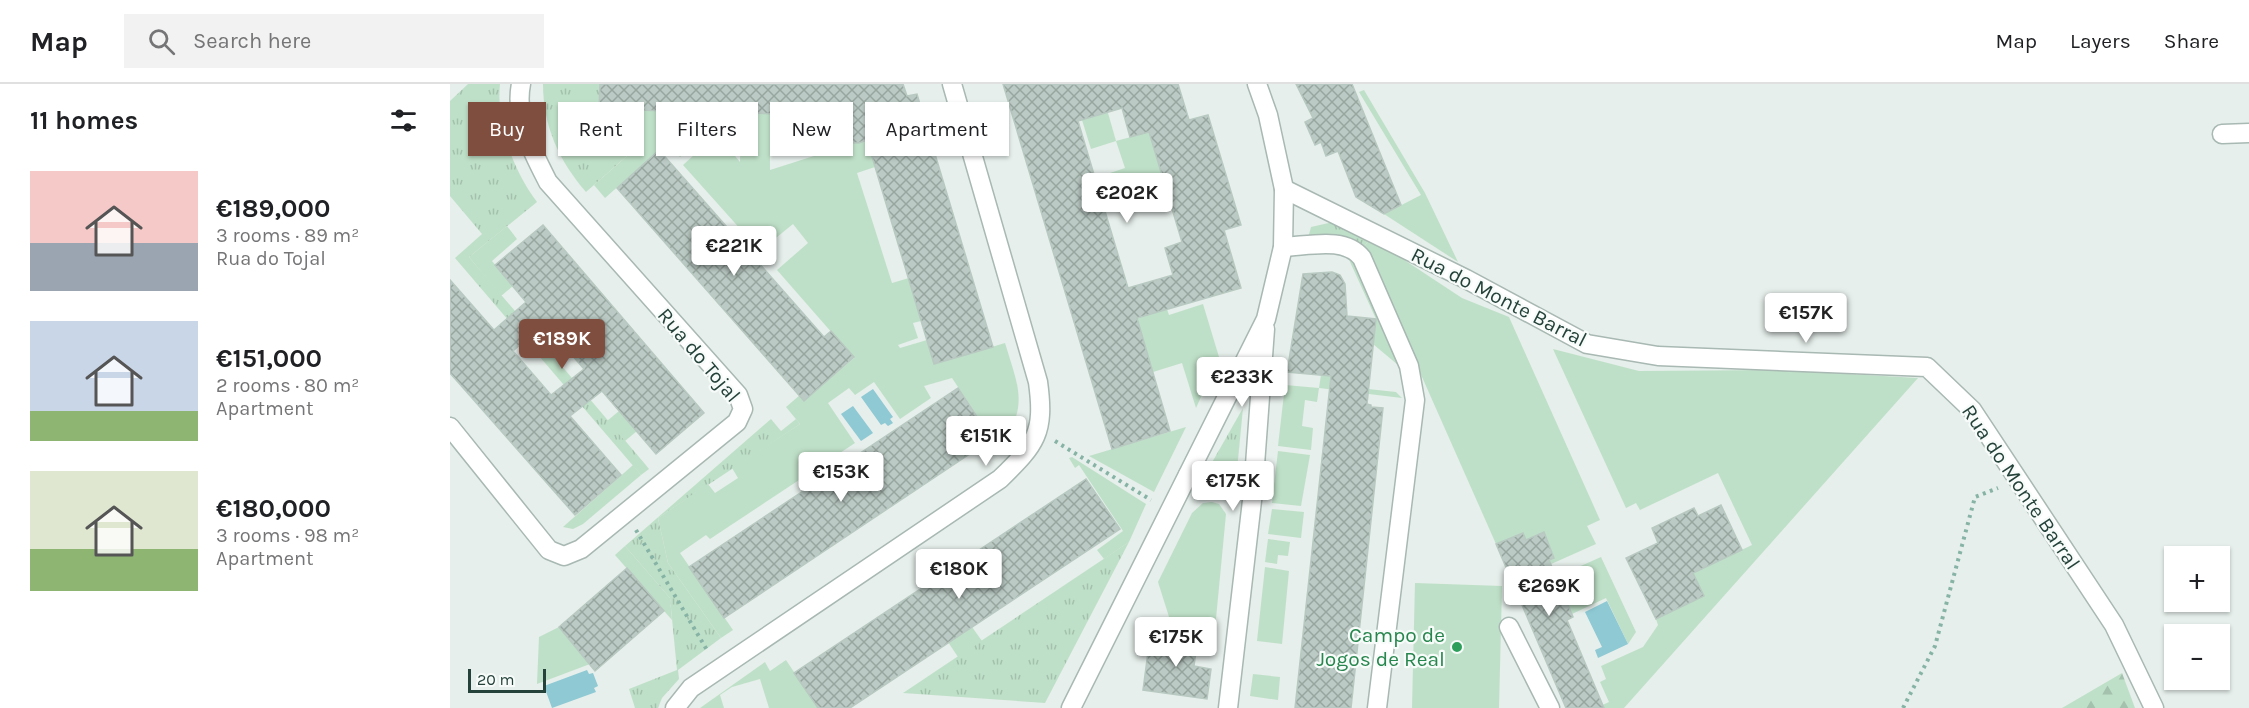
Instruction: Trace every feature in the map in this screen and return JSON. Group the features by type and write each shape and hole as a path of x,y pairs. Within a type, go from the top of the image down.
{"street":[{"name":"Rua do Tojal","path":"450,428 549,550 564,556 581,549 737,422 742,409 738,396 548,182 531,148 518,100 521,84"},
{"path":"675,708 691,688 1000,479 1027,453 1039,431 1041,405 1038,382 952,84"},
{"path":"1228,708 1253,492 1266,319 1283,247 1284,189 1268,115 1257,84"},
{"path":"2222,134 2249,134"},
{"name":"Rua do Monte Barral","path":"1284,189 1467,279 1587,344 1658,356 1927,367 1972,410 2018,479 2114,625 2154,708"},
{"path":"1283,247 1343,244 1356,249 1409,366 1415,400 1377,708"},
{"path":"1071,708 1266,319"},
{"path":"1188,475 1253,492"},
{"path":"1509,627 1550,708"}],"path":[{"path":"1078,455 1146,498"},
{"path":"1903,708 1935,646 1975,497 2018,479"},
{"path":"626,513 719,669"}],"green space":[{"path":"468,84 500,84 499,102 468,102 468,156 512,156 537,202 469,257 649,469 641,475 455,258 482,234 450,196 450,101"},
{"path":"543,84 600,84 614,102 558,102 558,149 549,128"},
{"path":"1100,85 1116,141 1091,149 1082,120"},
{"path":"1364,90 1425,193 1458,262 1384,214 1421,195 1359,92"},
{"path":"644,110 656,111 656,153 605,198 594,185 627,156 644,156"},
{"path":"853,111 858,111 865,134 865,156 872,156 875,167 857,173 892,283 909,278 921,321 913,323 918,338 898,345 900,348 927,340 935,364 1005,343 1019,398 1015,421 1000,450 952,378 924,386 931,398 900,419 874,382 855,395 849,388 828,403 855,443 710,539 706,535 680,553 733,630 721,638 668,563 658,518 708,484 715,493 738,478 732,468 800,424 786,407 800,395 805,400 854,358 777,270 808,243 793,224 760,251 683,165 693,156 735,156 740,162 740,156 758,156 758,113 770,113 770,170 814,156 853,156"},
{"path":"1149,132 1166,187 1103,205 1095,178 1125,168 1116,141"},
{"path":"562,156 627,156 586,192"},
{"path":"1333,222 1377,242 1368,242 1364,246 1345,238 1308,238 1311,227"},
{"path":"507,226 517,239 492,261 513,286 501,296 469,257"},
{"path":"1368,242 1377,242 1462,298 1509,317 1600,520 1587,526 1596,544 1549,565 1547,561 1554,557 1544,532 1526,540 1523,533 1496,544 1364,246"},
{"path":"1346,253 1355,261 1404,370 1373,344 1376,319"},
{"path":"1203,304 1219,357 1196,408 1182,363 1153,372 1136,318 1167,309 1169,315"},
{"path":"1553,349 1639,371 1777,370 1918,378 1624,708 1596,708 1609,702 1600,682 1606,679 1601,666 1643,647 1658,625 1656,619 1704,596 1693,573 1752,545 1718,473 1640,510 1636,503 1626,508"},
{"path":"1321,375 1332,376 1331,385 1396,392 1402,398 1319,388"},
{"path":"1285,385 1319,388 1317,402 1305,400 1302,426 1313,428 1311,450 1278,446"},
{"path":"1243,408 1237,470 1210,466"},
{"path":"619,411 637,431 625,441 607,421"},
{"path":"771,419 781,431 796,419 800,424 658,518 668,563 721,638 678,670 679,679 662,698 658,708 635,708 629,689 677,670 670,598 625,546"},
{"path":"1186,427 1154,492 1089,456"},
{"path":"1278,451 1310,455 1301,506 1272,503"},
{"path":"1072,457 1146,504 1129,542 1104,559 1097,550 1123,531 1079,465 1075,468 1069,458"},
{"path":"633,465 641,475 583,524 573,529 563,527"},
{"path":"1203,503 1219,504 1226,514 1215,629 1171,623 1158,582 1192,513"},
{"path":"1272,509 1304,512 1301,538 1268,534"},
{"path":"1268,539 1290,542 1288,556 1278,555 1277,564 1265,562"},
{"path":"1129,542 1045,703 903,693"},
{"path":"625,546 670,598 672,620 615,555"},
{"path":"1601,557 1636,632 1628,644 1606,598 1572,614 1556,577"},
{"path":"1265,567 1289,571 1282,644 1257,641"},
{"name":"Campo de Jogos de Real","path":"1415,583 1502,586 1499,708 1412,708"},
{"path":"559,627 590,664 537,684 539,637"},
{"path":"972,627 982,641 958,657 948,642"},
{"path":"786,660 818,708 769,708 760,679 732,687 720,695 724,708 700,708 765,662 770,671"},
{"path":"2122,673 2135,708 2062,708"},
{"path":"1253,674 1280,677 1278,700 1250,696"}],"water":[{"path":"873,389 893,417 890,419 893,423 888,426 885,423 881,425 861,397"},
{"path":"853,406 873,433 861,441 841,414"},
{"path":"1607,601 1628,644 1598,658 1595,650 1602,647 1585,612"},
{"path":"587,670 589,674 593,673 598,686 594,688 596,692 552,708 544,686"}],"building":[{"path":"600,84 903,84 907,96 917,94 919,102 865,102 865,141 859,143 853,143 853,102 770,102 770,114 758,113 758,102 656,102 656,111 644,110 644,102 599,102"},
{"path":"1003,84 1178,84 1189,120 1208,115 1241,225 1224,230 1241,288 1137,318 1170,431 1112,449","holes":["1122,108 1130,137 1149,132 1182,242 1165,248 1173,275 1128,288 1078,121"]},
{"path":"1296,84 1352,84 1401,205 1384,214 1356,197 1338,151 1326,156 1321,142 1315,145 1305,122 1313,118"},
{"path":"656,153 656,156 664,156 824,337 831,331 854,357 804,401 617,188"},
{"path":"872,156 936,156 993,347 934,364"},
{"path":"543,225 704,413 656,454 602,391 570,416 621,475 575,515 450,373 450,280 494,330 526,302 495,265","holes":["544,323 584,369 551,395 513,351"]},
{"path":"1332,272 1340,275 1345,284 1347,316 1376,319 1367,404 1371,407 1383,408 1351,708 1295,708 1331,376 1287,372 1303,274"},
{"path":"958,388 992,439 724,618 689,567"},
{"path":"1086,479 1120,529 850,708 818,708 794,673"},
{"path":"1721,505 1742,550 1693,573 1704,596 1656,619 1626,558 1658,543 1652,528 1694,508 1698,516"},
{"path":"1544,532 1554,558 1549,560 1573,617 1567,620 1604,708 1566,708 1496,544 1523,533 1526,540"},
{"path":"627,568 664,611 595,671 559,627"},
{"path":"1176,634 1198,637 1194,666 1211,669 1207,699 1143,690 1150,637 1175,640"}],"place":[{"name":"Campo de Jogos de Real","path":"1457,647"}]}
